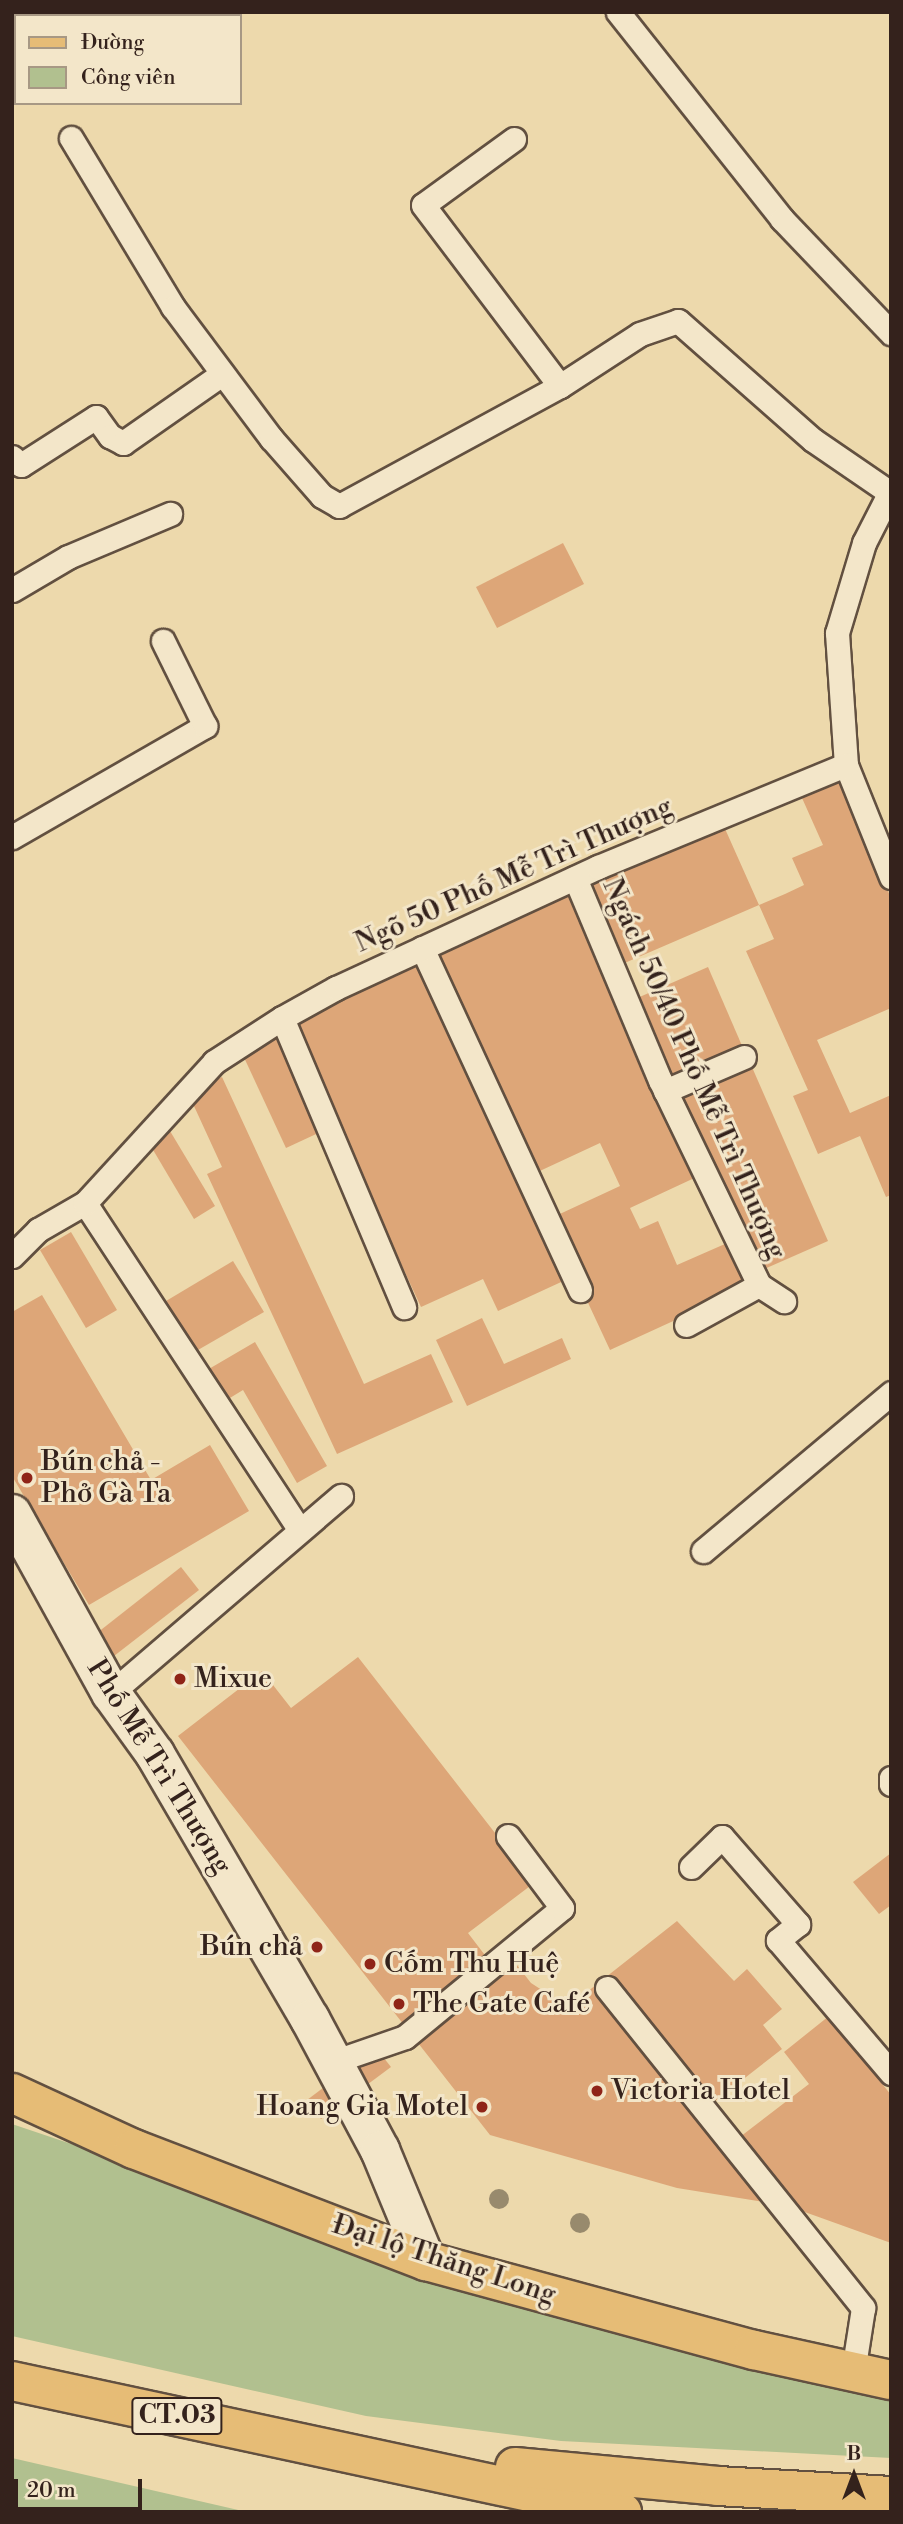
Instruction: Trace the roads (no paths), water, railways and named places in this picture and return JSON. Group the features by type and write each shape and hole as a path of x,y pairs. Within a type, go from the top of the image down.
{"main road":[{"name":"Đại lộ Thăng Long","path":"12,2093 134,2149 426,2261 754,2350 891,2380"},
{"name":"CT.03","path":"12,2381 622,2512"},
{"path":"342,2451 718,2487 891,2496"}],"street":[{"name":"Phố Mễ Trì Thượng","path":"12,1514 111,1693 155,1754 310,2019 380,2150 426,2261"},
{"name":"Phố Mễ Trì Thượng","path":"310,2019 350,2056 371,2097 380,2150"}],"lane":[{"path":"618,12 782,219 891,333"},
{"path":"72,138 173,307 222,374 322,496 339,506 560,386 640,334 678,321 813,440 890,491 864,543 837,632 846,765 891,877"},
{"path":"514,139 423,205 560,386"},
{"path":"12,457 21,465 96,417 110,436 123,443 222,374"},
{"path":"12,590 68,557 170,514"},
{"path":"12,836 205,726 163,641"},
{"name":"Ngõ 50 Phố Mễ Trì Thượng","path":"12,1256 38,1230 85,1203 214,1062 282,1018 422,948 575,878 846,765"},
{"name":"Ngách 50/40 Phố Mễ Trì Thượng","path":"575,878 666,1091 759,1285 686,1325"},
{"path":"422,948 580,1290"},
{"path":"282,1018 404,1307"},
{"path":"666,1091 744,1058"},
{"path":"85,1203 299,1529"},
{"path":"759,1285 784,1301"},
{"path":"703,1551 891,1394"},
{"path":"111,1693 299,1529 341,1496"},
{"path":"891,1778 891,1784"},
{"path":"350,2056 405,2037 562,1908 508,1836"},
{"path":"691,1867 722,1837 798,1924 778,1941 891,2073"},
{"path":"607,1988 863,2308 853,2372"}],"place":[{"name":"Bún chả - Phở Gà Ta","path":"27,1478"},
{"name":"Mixue","path":"180,1679"},
{"name":"Bún chả","path":"317,1947"},
{"name":"Cốm Thu Huệ","path":"370,1964"},
{"name":"The Gate Café","path":"399,2004"},
{"name":"Victoria Hotel","path":"597,2091"},
{"name":"Hoang Gia Motel","path":"482,2107"}]}
